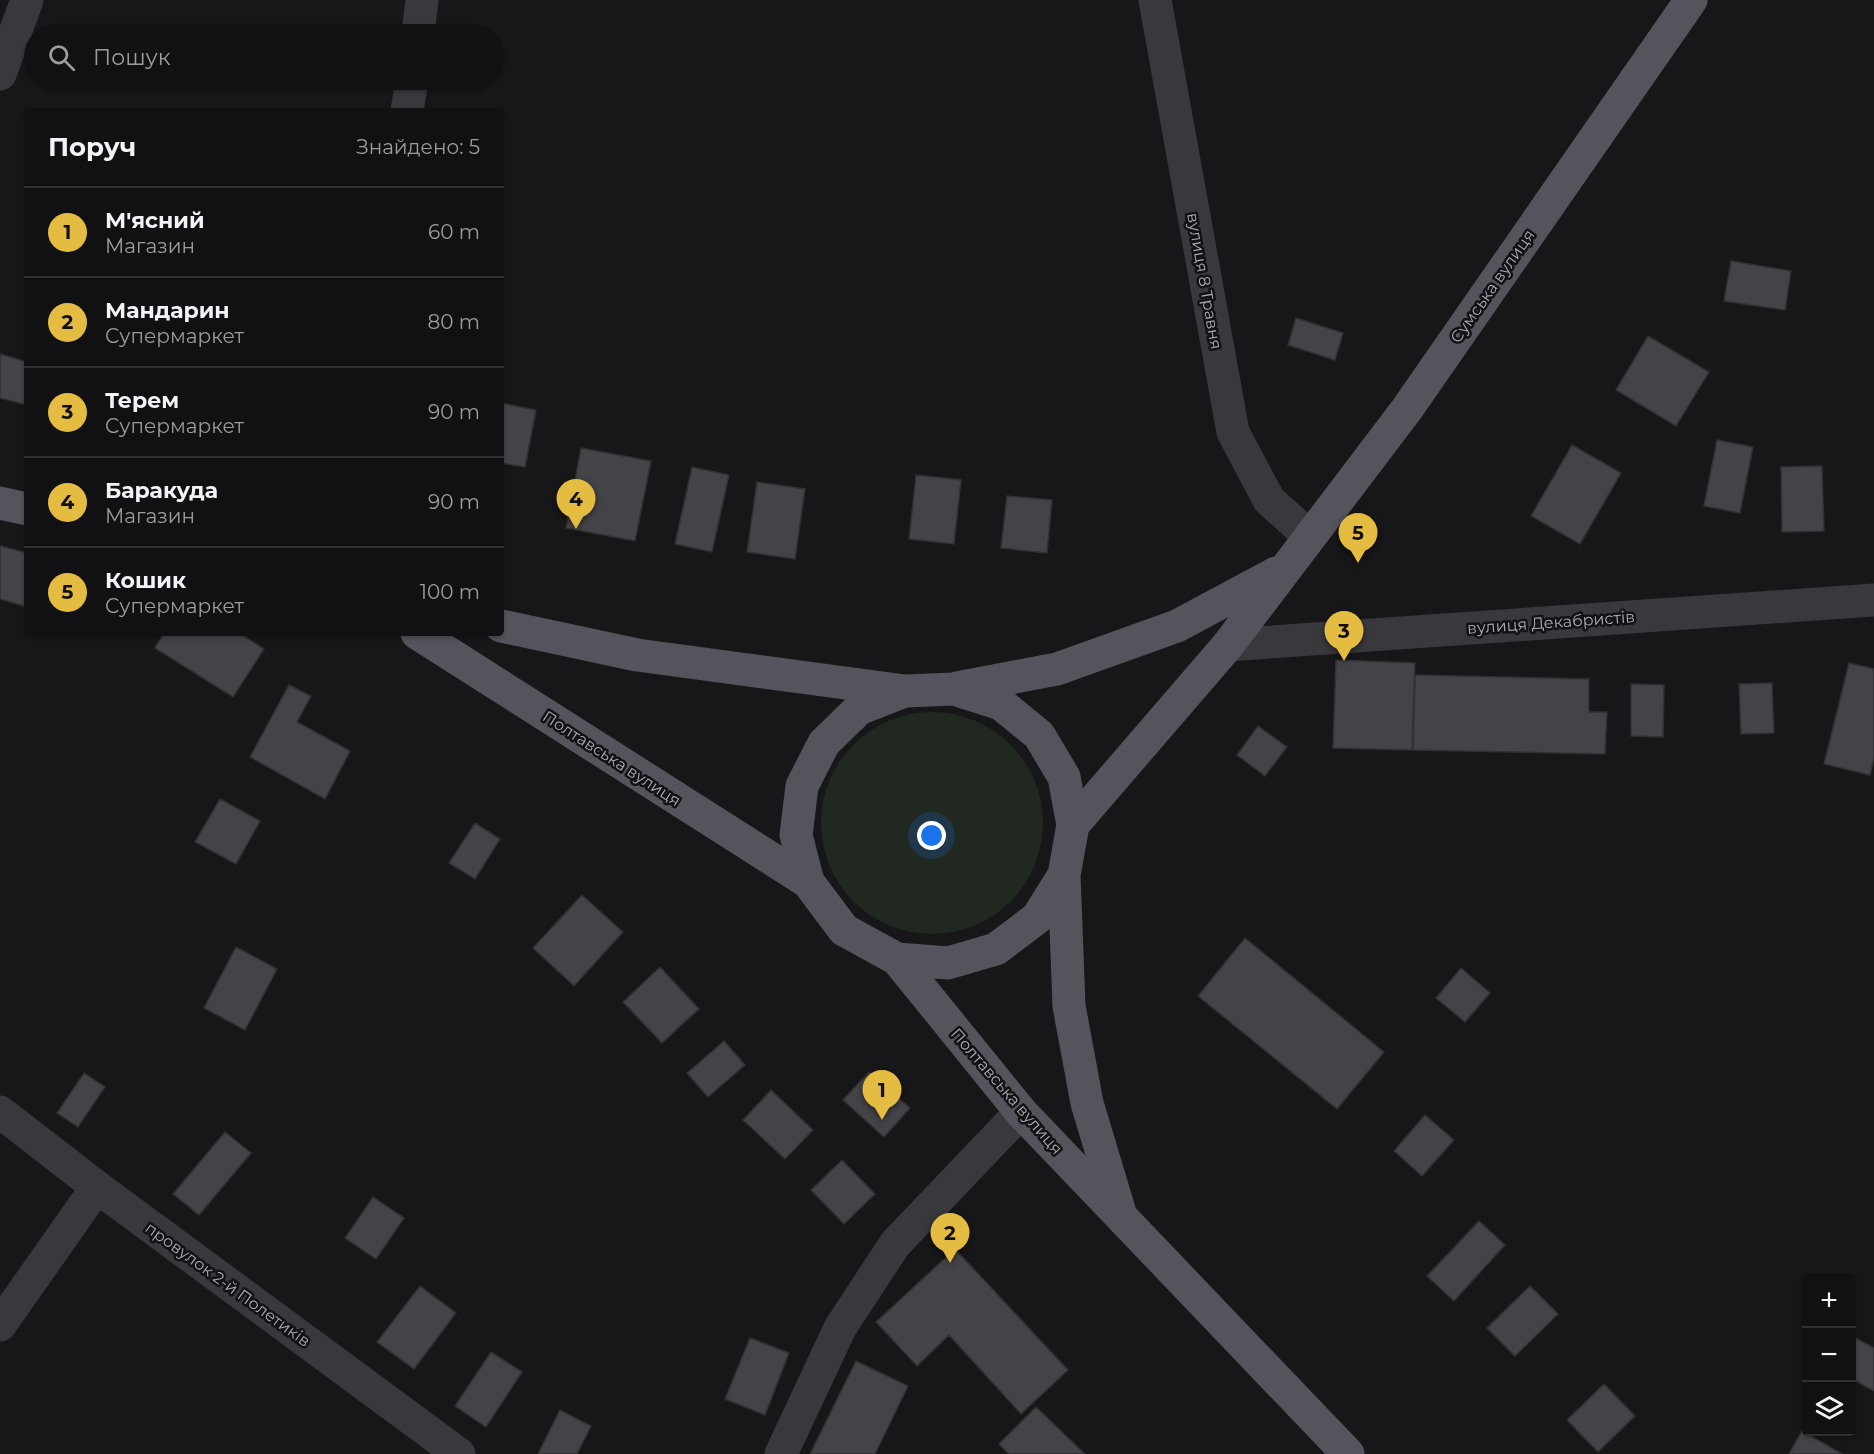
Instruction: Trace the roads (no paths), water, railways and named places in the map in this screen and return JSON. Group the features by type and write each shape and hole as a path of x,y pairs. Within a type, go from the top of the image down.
{"main road":[{"name":"Сумська вулиця","path":"1073,825 1228,645 1407,409 1691,0"},
{"path":"0,502 24,508"},
{"path":"504,627 637,655 905,691 954,689 1058,669 1166,630 1285,568"},
{"name":"Полтавська вулиця","path":"422,636 808,882"},
{"path":"954,689 1001,704 1039,735 1064,777 1073,825 1064,875 1069,1006 1087,1102 1123,1220"},
{"path":"905,691 859,709 824,743 801,786 796,835 808,882 844,930 897,958 948,963 996,949 1037,918 1064,875"},
{"name":"Полтавська вулиця","path":"897,958 1021,1112 1348,1454"}],"street":[{"path":"0,74 27,0"},
{"path":"419,24 422,0"},
{"name":"вулиця 8 Травня","path":"1155,0 1233,432 1269,500 1309,536"},
{"path":"407,108 410,90"},
{"name":"вулиця Декабристів","path":"1228,645 1874,600"},
{"name":"провулок 2-й Полетиків","path":"0,1112 97,1187 459,1454"},
{"path":"781,1454 840,1328 895,1244 1021,1112"},
{"path":"0,1325 97,1187"}],"place":[{"name":"Баракуда","path":"576,529"},
{"name":"Кошик","path":"1358,563"},
{"name":"Терем","path":"1344,661"},
{"name":"М'ясний","path":"882,1120"},
{"name":"Мандарин","path":"950,1263"}]}
